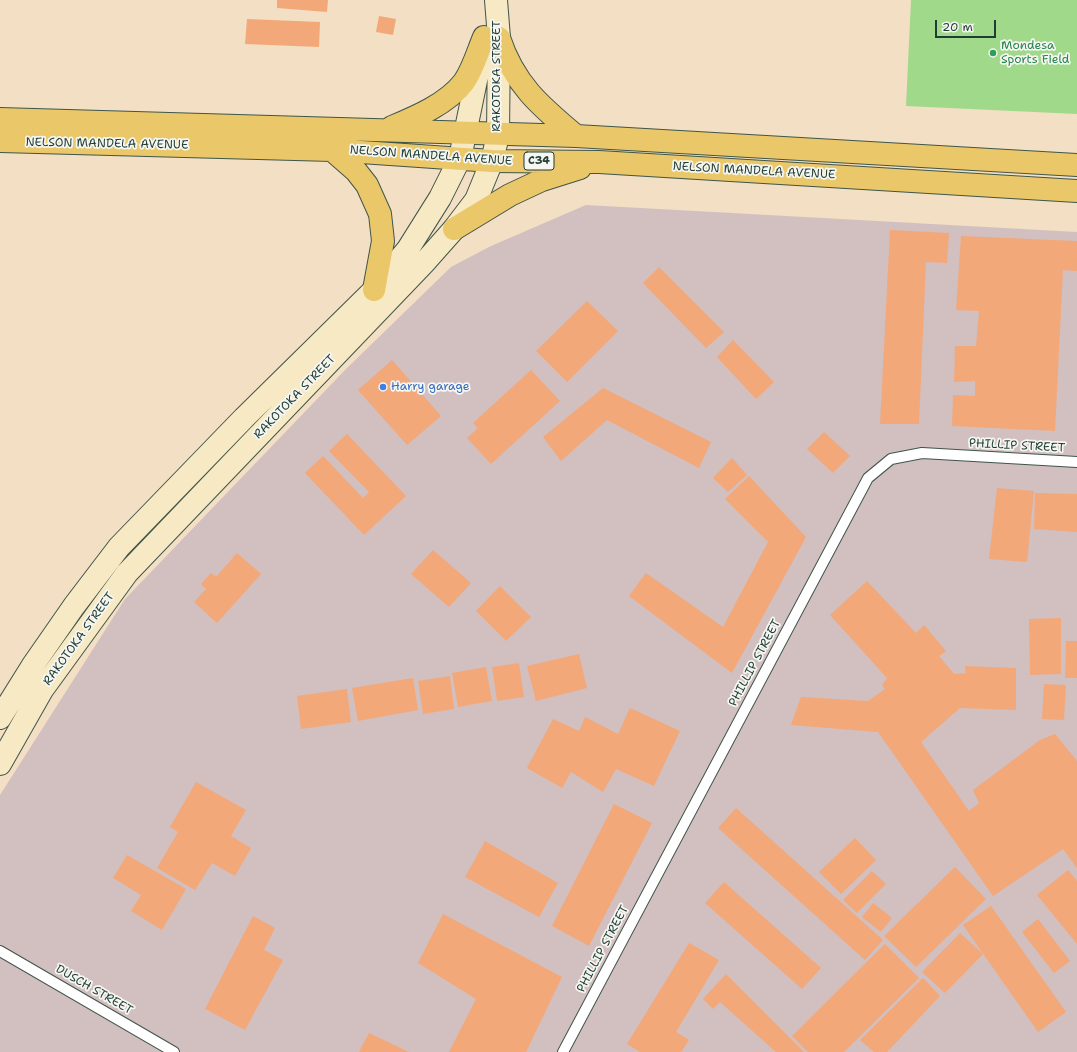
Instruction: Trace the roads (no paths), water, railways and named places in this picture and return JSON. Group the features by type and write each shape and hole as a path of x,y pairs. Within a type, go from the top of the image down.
{"main road":[{"path":"385,130 417,117 446,99 464,82 492,38 506,58 515,76 529,95 544,110 576,136"},
{"name":"NELSON MANDELA AVENUE","path":"0,118 576,136 1077,165"},
{"name":"NELSON MANDELA AVENUE","path":"0,142 332,150 492,161 599,162 1077,191"},
{"path":"332,150 356,170 367,185 380,214 383,241 374,290"},
{"path":"454,230 510,195 542,180 599,162"}],"street":[{"name":"RAKOTOKA STREET","path":"0,718 33,665 74,606 120,547 244,418 374,290 408,249 440,198 460,158 492,38 496,0"},
{"name":"RAKOTOKA STREET","path":"0,764 42,690 127,573 454,230 476,200 492,161 498,134 492,38"}],"lane":[{"name":"PHILLIP STREET","path":"563,1052 868,478 891,459 922,453 1077,462"},
{"name":"DUSCH STREET","path":"0,951 174,1052"}],"place":[{"name":"Mondesa Sports Field","path":"993,53"},
{"name":"Harry garage","path":"383,387"}]}
